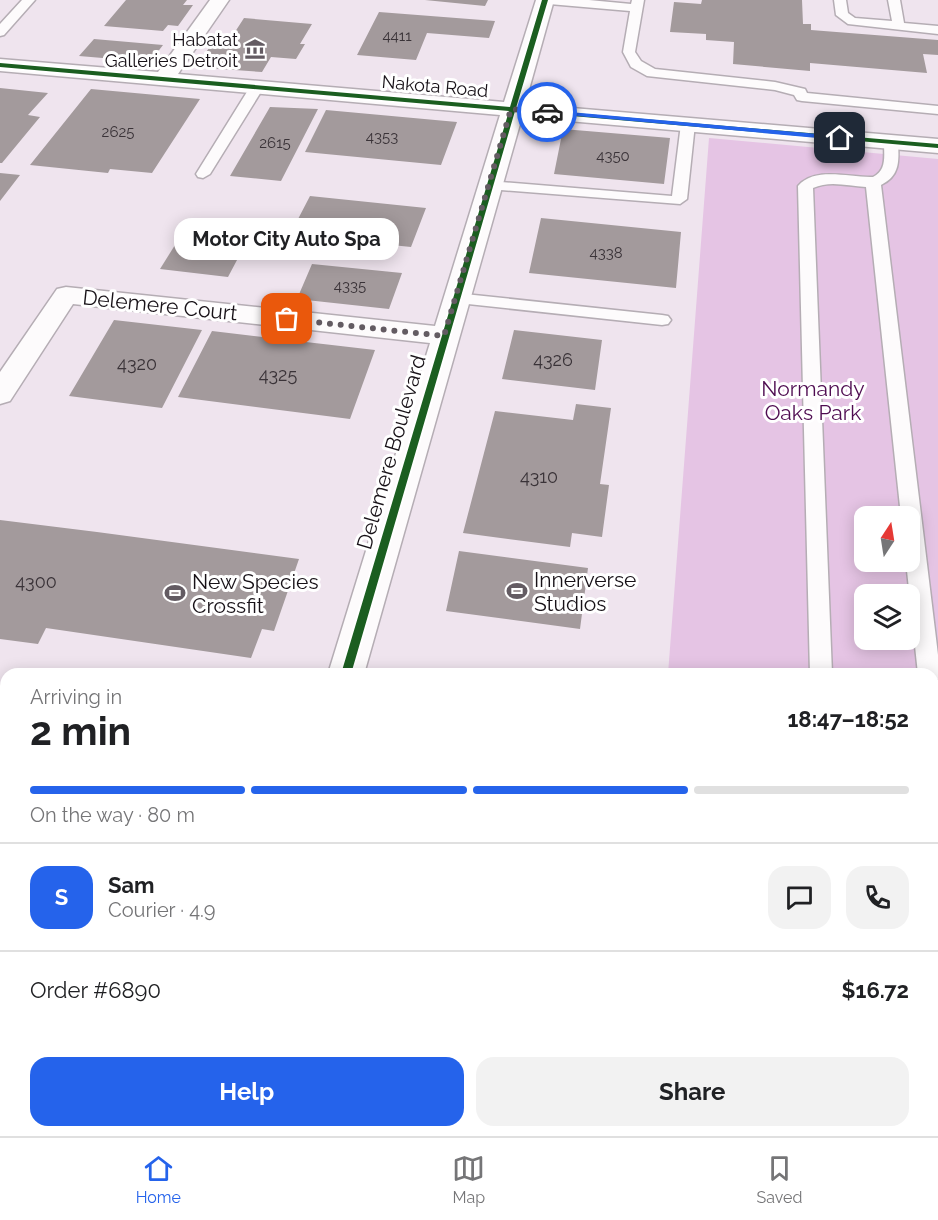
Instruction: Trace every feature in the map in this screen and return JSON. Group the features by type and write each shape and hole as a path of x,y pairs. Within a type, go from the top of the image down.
{"street":[{"path":"164,79 220,0"},
{"name":"Delemere Boulevard","path":"348,668 511,109 547,0"},
{"name":"Nakota Road","path":"0,65 938,146"},
{"name":"Delemere Court","path":"0,394 66,295 444,336"}],"lane":[{"path":"0,32 29,0"},
{"path":"547,0 637,4 629,52 636,64 652,73 775,86 800,92 802,97 832,101 938,110"},
{"path":"840,0 840,11 844,18 861,23 938,30"},
{"path":"894,0 899,27"},
{"path":"203,174 257,87"},
{"path":"489,184 675,201 679,199 688,124"},
{"path":"821,668 805,186 810,181 822,178 873,184 888,174 892,168 894,162 891,142"},
{"path":"873,184 928,668"},
{"path":"455,298 662,320"}],"green space":[{"name":"Normandy Oaks Park","path":"709,138 938,159 938,668 668,668"}],"building":[{"path":"126,0 187,0 183,5 193,5 178,26 168,25 163,31 104,26"},
{"path":"425,0 488,0 485,6"},
{"path":"702,0 802,0 803,24 811,24 811,30 938,40 938,55 923,54 927,73 810,63 810,71 733,64 734,42 706,40 706,34 670,32 674,2 701,4"},
{"path":"379,12 495,21 489,38 427,33 416,60 357,55"},
{"name":"Habatat Galleries Detroit","path":"244,18 312,24 300,44 305,44 296,59 271,57 262,72 206,68 214,55 204,55 219,34 233,35"},
{"path":"94,39 163,45 150,62 79,56"},
{"path":"0,88 48,93 28,115 40,117 2,163 0,163"},
{"path":"91,89 200,99 152,173 110,169 108,173 30,165"},
{"path":"270,107 318,109 281,181 230,176"},
{"path":"326,110 457,122 441,165 305,152"},
{"path":"563,129 670,138 664,184 554,174"},
{"path":"0,173 20,175 0,201"},
{"path":"310,196 426,208 411,247 324,238 330,224 297,221"},
{"path":"541,218 681,232 676,288 529,273"},
{"path":"190,221 254,228 228,277 160,269"},
{"path":"312,264 402,273 389,309 297,299"},
{"path":"114,320 202,330 162,408 69,396"},
{"path":"514,330 602,340 595,390 502,379"},
{"path":"212,331 375,350 350,419 178,397"},
{"path":"576,404 611,408 600,484 609,485 602,537 572,533 570,547 463,533 495,411 573,420"},
{"path":"0,520 299,559 274,631 262,629 251,658 46,628 38,644 0,639"},
{"path":"459,551 588,568 580,629 446,611"}],"cycle path":[{"path":"348,668 545,0"},
{"path":"0,65 938,146"}],"way so far":[{"path":"287,319 444,336 511,109 547,112"}],"place":[{"name":"Habatat Galleries Detroit","path":"255,49"},
{"name":"Motor City Auto Spa","path":"287,319"},
{"name":"Innerverse Studios","path":"517,591"},
{"name":"New Species Crossfit","path":"175,593"}],"route":[{"path":"547,112 840,138"}]}
